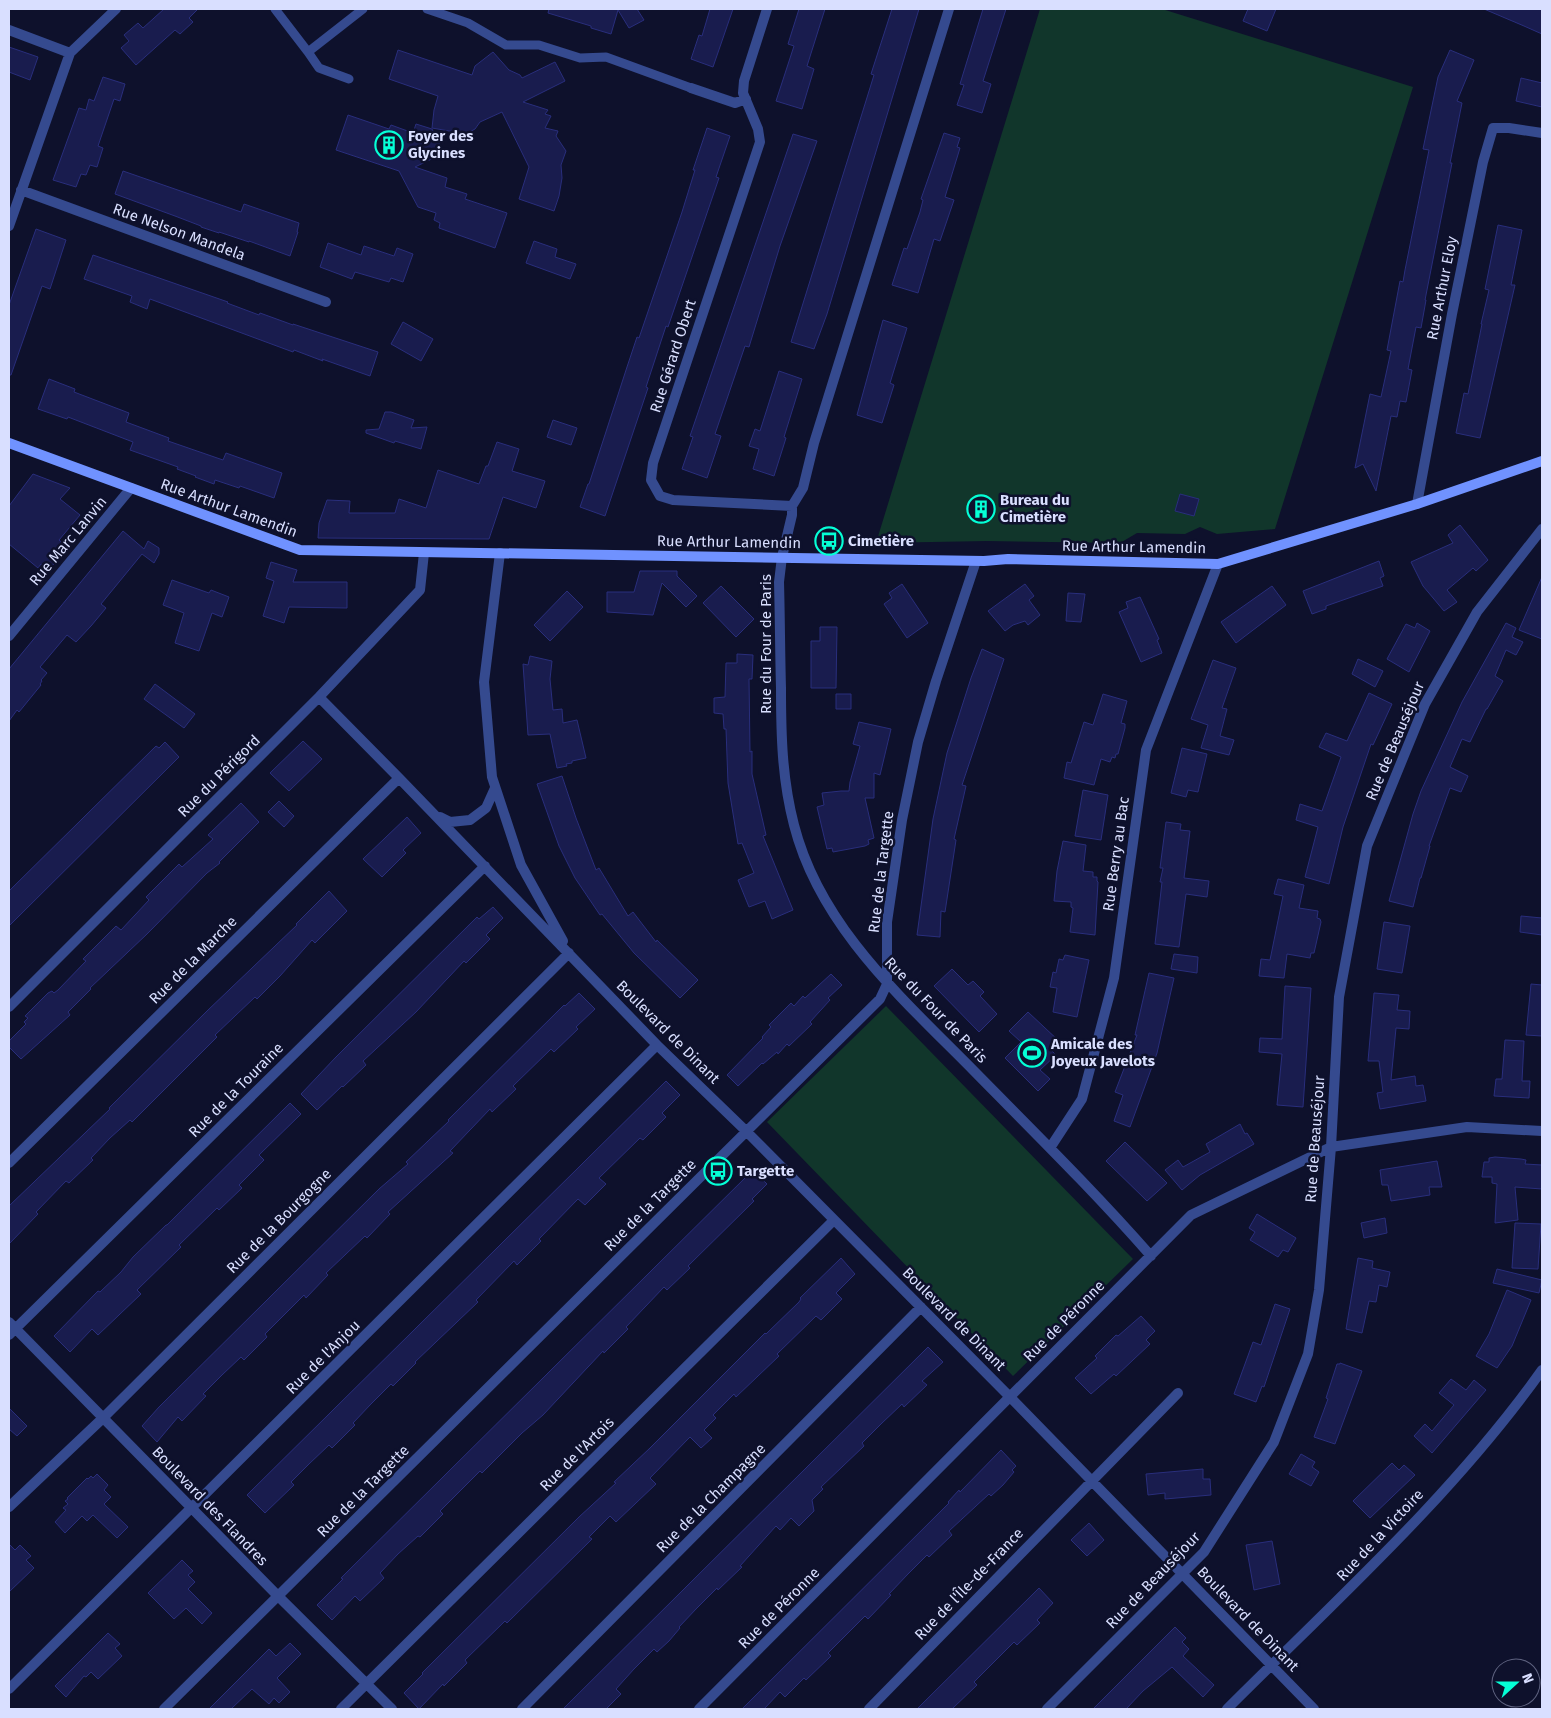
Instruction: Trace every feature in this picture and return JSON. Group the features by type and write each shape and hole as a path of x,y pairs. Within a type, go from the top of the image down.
{"street":[{"path":"9,226 70,53 116,9"},
{"name":"Rue Gérard Obert","path":"767,9 744,81 743,93 758,129 760,142 653,463 651,480 660,496 673,500 792,506"},
{"path":"782,557 792,515 792,506 803,488 817,434 949,9"},
{"path":"9,30 70,53"},
{"path":"691,88 735,103 746,99"},
{"name":"Rue Arthur Eloy","path":"1417,504 1452,314 1483,162 1493,128 1509,128 1542,133"},
{"name":"Rue Nelson Mandela","path":"21,190 326,302"},
{"name":"Rue Arthur Lamendin","path":"9,443 300,550 1218,564 1417,504 1542,461"},
{"name":"Rue Marc Lanvin","path":"9,636 131,488"},
{"name":"Rue de Beauséjour","path":"1047,1709 1204,1552 1274,1442 1308,1354 1319,1290 1331,1147 1339,997 1367,846 1425,704 1476,612 1542,529"},
{"name":"Rue du Périgord","path":"9,1006 318,697 420,590 424,553"},
{"name":"Boulevard de Dinant","path":"500,553 484,682 492,777 521,865 569,953"},
{"name":"Rue du Four de Paris","path":"782,557 779,582 782,753 785,785 794,827 806,859 826,902 849,936 887,984 1050,1148 1151,1256"},
{"name":"Rue de la Targette","path":"164,1709 880,999 887,984 887,922 902,820 918,742 976,560"},
{"name":"Rue Berry au Bac","path":"1050,1148 1082,1099 1114,978 1146,750 1218,564"},
{"name":"Boulevard de Dinant","path":"318,697 400,778 657,1045 746,1131 921,1307 1314,1709"},
{"name":"Rue de la Marche","path":"9,1163 400,778"},
{"path":"435,814 450,822 470,820 486,808 495,788"},
{"name":"Rue de la Touraine","path":"11,1328 485,866"},
{"name":"Rue de la Bourgogne","path":"9,1507 103,1418 569,953"},
{"name":"Rue de l'Anjou","path":"9,1689 657,1045"},
{"name":"Rue de Péronne","path":"699,1709 1191,1215 1331,1147 1467,1127 1542,1131"},
{"name":"Rue de l'Artois","path":"341,1709 834,1220"},
{"name":"Rue de la Champagne","path":"522,1709 921,1307"},
{"name":"Boulevard des Flandres","path":"11,1328 392,1709"},
{"name":"Rue de la Victoire","path":"1227,1709 1362,1577 1470,1460 1542,1370"},
{"name":"Rue de l'Île-de-France","path":"869,1709 1178,1393"}],"lane":[{"path":"275,9 319,68 349,79"},
{"path":"308,52 363,9"},
{"path":"427,9 468,23 506,45 539,44 580,58 606,57 691,88"}],"green space":[{"path":"1040,9 1162,9 1413,87 1275,529 1217,534 1200,527 1185,534 1137,533 1120,543 987,541 876,543"},
{"path":"886,1006 1133,1259 1013,1376 767,1122"}],"building":[{"path":"164,9 198,9 189,18 193,22 180,34 175,30 136,65 121,48 129,41 124,35 138,23 143,28"},
{"path":"549,9 637,9 644,20 629,28 618,10 611,34 548,13"},
{"path":"710,9 733,9 713,67 691,59 699,35 702,36"},
{"path":"799,9 825,9 807,66 814,69 802,109 776,101 794,46 788,44"},
{"path":"892,9 919,9 827,314 814,349 791,342 874,75 871,74"},
{"path":"983,9 1006,9 983,81 991,84 982,113 957,105 964,85 960,84"},
{"path":"1248,9 1276,9 1267,31 1243,21"},
{"path":"1484,9 1542,9 1542,34 1524,26"},
{"path":"9,47 38,57 30,80 9,72"},
{"path":"398,50 472,75 475,66 493,52 509,70 520,75 522,78 555,62 565,81 523,102 548,110 545,114 551,116 545,128 558,131 556,136 566,151 561,165 562,178 554,211 519,199 529,167 502,112 480,122 475,129 466,134 432,128 438,96 389,79"},
{"path":"1450,50 1474,60 1457,101 1462,103 1450,163 1452,163 1421,328 1416,327 1408,369 1412,370 1406,402 1400,401 1397,417 1391,416 1376,491 1363,464 1355,468 1370,394 1381,397 1391,351 1387,350 1400,281 1403,282 1429,150 1423,149 1438,77"},
{"path":"103,77 125,84 120,101 114,99 98,146 103,148 97,167 90,165 86,175 81,174 76,187 53,180 79,108 86,110 89,99 94,101"},
{"path":"1521,78 1542,83 1542,107 1516,101"},
{"path":"348,115 389,129 391,125 413,133 416,124 432,129 444,153 415,167 447,178 445,187 467,194 465,199 507,213 495,248 439,228 440,223 434,220 436,213 418,207 399,171 336,150"},
{"path":"707,128 730,136 716,177 719,178 668,327 666,326 646,387 648,388 605,516 580,507 637,337 639,338 682,212"},
{"path":"944,133 960,138 957,147 960,148 945,197 954,200 940,241 934,239 918,293 892,285 904,248 907,249 920,212 923,200 921,199"},
{"path":"793,134 817,141 780,246 749,347 745,346 715,434 721,436 707,478 682,469 693,437 690,436"},
{"path":"123,171 241,212 244,204 299,223 290,256 249,241 201,227 115,194"},
{"path":"1498,225 1522,230 1511,285 1515,285 1480,438 1456,433 1464,393 1468,394 1489,290 1485,289"},
{"path":"36,229 66,240 50,289 42,286 11,375 9,375 9,305"},
{"path":"534,241 557,249 555,257 576,264 570,279 526,263"},
{"path":"328,243 361,255 364,246 394,256 397,248 413,254 403,282 391,278 389,282 355,272 352,279 320,267"},
{"path":"93,255 228,302 259,315 260,313 378,352 370,376 294,350 293,352 150,299 147,309 130,302 132,296 84,279"},
{"path":"883,320 907,328 890,383 894,385 882,423 857,415"},
{"path":"403,322 433,339 421,361 391,344"},
{"path":"779,371 802,379 774,476 753,469 759,449 749,446 755,429 760,431"},
{"path":"49,379 75,389 74,392 129,413 126,422 169,438 168,441 223,460 226,453 282,473 274,498 240,486 239,488 215,480 214,484 195,477 177,469 178,467 130,450 133,442 68,417 67,419 38,409"},
{"path":"385,412 391,412 414,420 411,428 427,427 421,449 395,441 394,443 366,433 366,430 379,429"},
{"path":"553,420 577,428 571,445 547,437"},
{"path":"497,442 519,449 512,471 545,481 536,508 503,497 489,539 318,538 319,523 327,500 350,501 349,513 395,513 399,499 426,508 438,470 479,484"},
{"path":"33,474 70,488 60,499 80,515 59,540 67,547 49,570 41,564 38,568 9,544 9,506"},
{"path":"1180,494 1199,499 1194,516 1175,511"},
{"path":"1460,525 1488,560 1476,571 1473,568 1447,590 1457,602 1444,611 1423,586 1411,562 1453,543 1448,535"},
{"path":"123,531 144,549 148,541 159,548 159,554 154,563 142,554 101,604 106,608 91,626 76,642 67,635 40,667 47,673 41,680 41,685 9,721 9,669"},
{"path":"1379,561 1384,576 1380,578 1383,586 1326,606 1326,609 1312,614 1303,591"},
{"path":"271,562 297,570 293,582 347,582 347,608 289,607 284,623 263,616 274,581 266,578"},
{"path":"640,571 677,571 677,576 697,596 686,607 662,583 653,615 607,612 607,592 634,592"},
{"path":"1542,577 1542,639 1519,630"},
{"path":"172,580 209,593 211,590 229,597 222,617 212,613 199,651 175,643 184,613 163,605"},
{"path":"902,584 928,623 907,638 884,604 892,598 889,593"},
{"path":"1025,584 1034,596 1029,600 1040,615 1028,625 1025,621 1013,625 1005,631 988,611"},
{"path":"721,586 754,619 736,637 703,603"},
{"path":"1272,586 1286,605 1236,643 1221,622"},
{"path":"567,591 583,607 550,641 534,625"},
{"path":"1068,593 1085,594 1081,622 1066,621"},
{"path":"1140,597 1159,639 1157,640 1162,653 1141,662 1119,612 1128,608 1126,602"},
{"path":"1417,623 1430,631 1409,672 1387,659 1406,624 1415,628"},
{"path":"1506,623 1516,628 1512,637 1523,642 1516,655 1506,650 1495,676 1503,681 1486,709 1470,742 1462,739 1450,767 1468,776 1461,792 1450,788 1429,846 1413,907 1389,901 1421,791 1462,702"},
{"path":"820,627 837,627 836,688 811,688 811,641 820,641"},
{"path":"982,649 1004,659 962,785 966,786 954,839 956,840 945,912 941,911 940,937 917,935 933,819 947,753"},
{"path":"737,654 753,655 752,679 749,679 752,774 766,835 763,836 793,910 772,919 765,901 749,907 738,880 754,873 742,843 738,844 728,783 726,729 724,729 723,714 714,713 714,698 725,697 726,663 737,663"},
{"path":"530,656 552,661 550,679 553,710 562,709 563,723 577,720 586,758 572,761 572,763 566,764 567,766 557,768 550,734 528,735 523,664 528,665"},
{"path":"1358,659 1383,671 1375,687 1352,674"},
{"path":"1213,660 1236,668 1222,708 1227,709 1220,736 1234,740 1229,755 1201,748 1208,725 1191,719"},
{"path":"155,684 195,714 184,728 144,699"},
{"path":"1369,693 1392,704 1373,745 1371,744 1343,827 1329,884 1305,877 1318,827 1296,820 1300,804 1322,811 1341,757 1319,747 1326,733 1347,741"},
{"path":"836,694 851,694 851,709 836,709"},
{"path":"1103,694 1127,701 1121,723 1125,724 1125,728 1118,754 1116,754 1115,758 1112,757 1110,762 1101,759 1094,785 1064,778 1067,762 1071,763 1084,722 1093,725"},
{"path":"859,722 891,729 880,775 874,773 874,798 865,798 874,838 868,840 869,844 865,846 833,852 832,848 827,849 817,807 824,805 822,793 849,791 860,746 853,744"},
{"path":"303,741 322,759 289,791 270,773"},
{"path":"165,742 179,757 9,926 9,891 156,746 159,748"},
{"path":"1182,748 1207,754 1198,792 1188,790 1186,797 1171,793"},
{"path":"562,776 596,870 599,868 628,916 633,912 656,942 657,940 698,980 680,998 634,953 602,914 600,915 575,878 559,846 537,784"},
{"path":"1083,790 1108,795 1101,840 1075,836"},
{"path":"279,801 294,816 284,827 268,812"},
{"path":"241,803 259,822 220,863 207,873 90,988 68,1012 70,1015 21,1059 9,1047 9,1041 26,1024 24,1022 28,1018 25,1016 48,993 52,991 54,993 58,990 86,961 83,959 116,926 121,930 149,900 146,897 179,864 182,867 213,839 208,835"},
{"path":"407,817 421,833 403,850 406,853 382,877 363,859"},
{"path":"1166,822 1181,824 1180,830 1190,831 1184,878 1209,881 1207,897 1186,894 1179,947 1155,944 1162,882 1160,882 1163,868 1160,868"},
{"path":"1063,841 1086,845 1083,871 1093,872 1093,877 1097,877 1095,935 1070,932 1073,908 1071,907 1071,902 1054,901"},
{"path":"1278,879 1304,885 1299,908 1318,911 1317,918 1321,922 1314,953 1311,953 1310,958 1287,954 1284,978 1259,976 1261,959 1270,960 1283,896 1274,894"},
{"path":"329,891 347,911 315,943 312,940 257,999 255,997 215,1035 217,1037 132,1122 130,1120 110,1138 91,1158 93,1160 69,1183 66,1181 9,1244 9,1206 297,925"},
{"path":"493,907 503,918 486,935 490,939 466,963 464,961 416,1012 363,1061 366,1065 317,1110 301,1094 477,917 479,919"},
{"path":"1521,916 1542,918 1542,935 1520,932"},
{"path":"1384,922 1410,926 1402,973 1377,969"},
{"path":"1174,954 1198,957 1197,973 1171,969"},
{"path":"1065,955 1089,960 1077,1017 1053,1012 1057,988 1050,987 1053,972 1056,973 1059,959 1063,960"},
{"path":"952,969 968,985 973,981 984,992 980,996 997,1014 979,1032 934,986"},
{"path":"1149,973 1174,978 1157,1053 1130,1127 1114,1121 1123,1095 1115,1092 1137,1035 1135,1035"},
{"path":"831,974 842,985 828,998 830,1000 810,1022 812,1024 789,1046 787,1044 778,1054 777,1052 762,1063 738,1086 727,1075 763,1038 771,1027 769,1025 791,1003 794,1006 803,996 805,998"},
{"path":"1531,984 1542,985 1542,1036 1526,1035"},
{"path":"1285,986 1311,988 1303,1107 1277,1105 1282,1054 1259,1052 1260,1038 1282,1039"},
{"path":"579,993 595,1009 576,1027 578,1029 554,1052 551,1049 513,1086 516,1089 492,1112 490,1109 450,1151 453,1153 388,1212 390,1214 367,1238 365,1236 326,1273 328,1275 306,1298 304,1295 265,1334 267,1337 244,1360 241,1357 222,1375 203,1394 206,1396 182,1421 178,1417 157,1442 142,1426 159,1407 379,1189 408,1164 406,1162 564,1005"},
{"path":"1374,993 1399,995 1397,1010 1410,1011 1409,1029 1396,1028 1391,1080 1415,1076 1416,1086 1423,1085 1426,1101 1380,1109 1377,1093 1383,1092 1379,1061 1368,1061"},
{"name":"Amicale des Joyeux Javelots","path":"1028,1012 1060,1042 1052,1051 1056,1055 1040,1070 1050,1079 1038,1091 1005,1058 1021,1042 1009,1031"},
{"path":"1505,1040 1524,1041 1522,1081 1530,1081 1529,1098 1494,1096 1496,1079 1502,1079"},
{"path":"666,1081 680,1095 662,1113 666,1117 643,1140 640,1138 599,1178 606,1184 585,1205 578,1199 539,1239 541,1241 517,1265 514,1261 476,1300 478,1302 415,1362 393,1386 391,1384 371,1404 353,1423 355,1425 332,1448 329,1445 291,1482 294,1485 265,1513 247,1495"},
{"path":"290,1103 301,1114 259,1155 264,1160 239,1185 242,1188 219,1210 217,1208 179,1245 181,1247 137,1290 141,1294 98,1335 92,1329 70,1352 54,1336 98,1291 100,1292 121,1272 133,1257"},
{"path":"1240,1124 1245,1134 1247,1133 1254,1144 1200,1175 1182,1190 1165,1170 1178,1160 1183,1167 1210,1152 1206,1144"},
{"path":"1125,1142 1167,1183 1147,1201 1106,1161"},
{"path":"1489,1158 1521,1159 1526,1160 1525,1164 1542,1165 1542,1189 1515,1187 1518,1220 1495,1223 1497,1184 1492,1183 1492,1177 1482,1177 1484,1162 1489,1162"},
{"path":"1437,1161 1442,1187 1429,1187 1430,1195 1391,1201 1388,1185 1382,1185 1380,1170"},
{"path":"753,1170 767,1184 752,1199 754,1201 688,1266 690,1268 667,1290 664,1287 626,1327 628,1329 604,1353 603,1351 543,1415 482,1473 480,1471 440,1511 443,1514 420,1537 418,1536 398,1554 380,1573 384,1578 360,1601 355,1596 332,1620 317,1605 343,1579 341,1578"},
{"path":"1257,1214 1296,1238 1288,1252 1283,1250 1278,1257 1250,1240 1255,1232 1249,1228"},
{"path":"1385,1218 1387,1233 1364,1238 1361,1223"},
{"path":"1515,1223 1541,1224 1538,1269 1512,1268"},
{"path":"841,1258 855,1274 836,1293 842,1299 821,1320 816,1316 777,1354 779,1356 736,1397 734,1394 713,1415 716,1418 704,1430 712,1438 701,1448 690,1437 650,1478 656,1484 616,1522 610,1516 589,1537 592,1539 507,1623 505,1621 465,1660 467,1663 419,1709 404,1693 422,1673 579,1517 616,1483 614,1482 765,1333 799,1302 800,1298"},
{"path":"1358,1258 1373,1261 1372,1268 1390,1272 1387,1287 1379,1285 1376,1302 1369,1301 1362,1333 1346,1329"},
{"path":"1497,1269 1542,1280 1539,1293 1493,1283"},
{"path":"1507,1290 1531,1300 1512,1346 1497,1368 1476,1356 1489,1334"},
{"path":"1275,1304 1290,1309 1264,1387 1262,1386 1256,1402 1234,1394 1253,1342 1261,1345"},
{"path":"1141,1316 1155,1331 1146,1340 1150,1344 1116,1376 1114,1374 1091,1394 1075,1378 1097,1358 1095,1356 1116,1335 1118,1336"},
{"path":"928,1347 943,1362 922,1381 927,1385 904,1407 902,1404 881,1424 862,1443 864,1446 821,1487 823,1489 812,1500 814,1511 799,1526 791,1518 780,1530 776,1526 740,1566 742,1567 697,1608 669,1641 657,1652 654,1649 634,1669 616,1689 621,1694 606,1709 563,1709"},
{"path":"1340,1363 1362,1371 1335,1444 1314,1437 1328,1399 1326,1398 1337,1364"},
{"path":"1451,1379 1466,1390 1474,1380 1486,1390 1432,1453 1414,1436 1425,1424 1432,1431 1454,1405 1439,1393"},
{"path":"9,1408 27,1426 17,1436 9,1429"},
{"path":"1001,1450 1016,1466 1012,1470 1014,1472 1003,1485 991,1496 989,1494 949,1531 952,1535 929,1557 927,1555 908,1574 868,1619 865,1616 828,1653 831,1656 806,1680 804,1678 785,1697 780,1692 764,1709 742,1709 949,1503 959,1490 960,1492"},
{"path":"1301,1454 1315,1462 1312,1467 1319,1472 1311,1486 1289,1474"},
{"path":"1392,1463 1399,1470 1404,1465 1415,1475 1370,1518 1353,1501"},
{"path":"1203,1469 1203,1479 1210,1479 1211,1495 1165,1499 1165,1493 1148,1495 1146,1474"},
{"path":"97,1474 108,1485 104,1490 111,1497 104,1504 128,1527 117,1538 93,1515 87,1521 82,1516 65,1533 55,1522 66,1510 63,1508 68,1504 65,1501 87,1478 91,1476 93,1478"},
{"path":"1089,1523 1104,1540 1087,1556 1071,1540"},
{"path":"1272,1541 1280,1584 1254,1590 1246,1545"},
{"path":"9,1544 15,1550 20,1545 31,1556 26,1560 34,1568 9,1592"},
{"path":"182,1560 193,1571 188,1575 195,1582 188,1589 212,1613 202,1624 186,1608 174,1619 148,1593"},
{"path":"1039,1588 1053,1603 1037,1620 1040,1623 1017,1645 1014,1642 974,1682 977,1685 952,1709 917,1709"},
{"path":"1175,1627 1186,1638 1182,1642 1189,1649 1183,1656 1214,1685 1203,1697 1172,1667 1143,1691 1126,1709 1093,1709"},
{"path":"108,1633 120,1644 115,1648 122,1656 98,1679 91,1672 86,1677 84,1676 66,1697 55,1686"},
{"path":"290,1643 301,1654 277,1678 290,1692 279,1703 274,1698 269,1704 252,1689 231,1709 209,1709 269,1649 276,1656"}],"place":[{"name":"Foyer des Glycines","path":"389,145"},
{"name":"Bureau du Cimetière","path":"981,509"},
{"name":"Cimetière","path":"829,541"},
{"name":"Amicale des Joyeux Javelots","path":"1032,1053"},
{"name":"Targette","path":"718,1171"}]}
